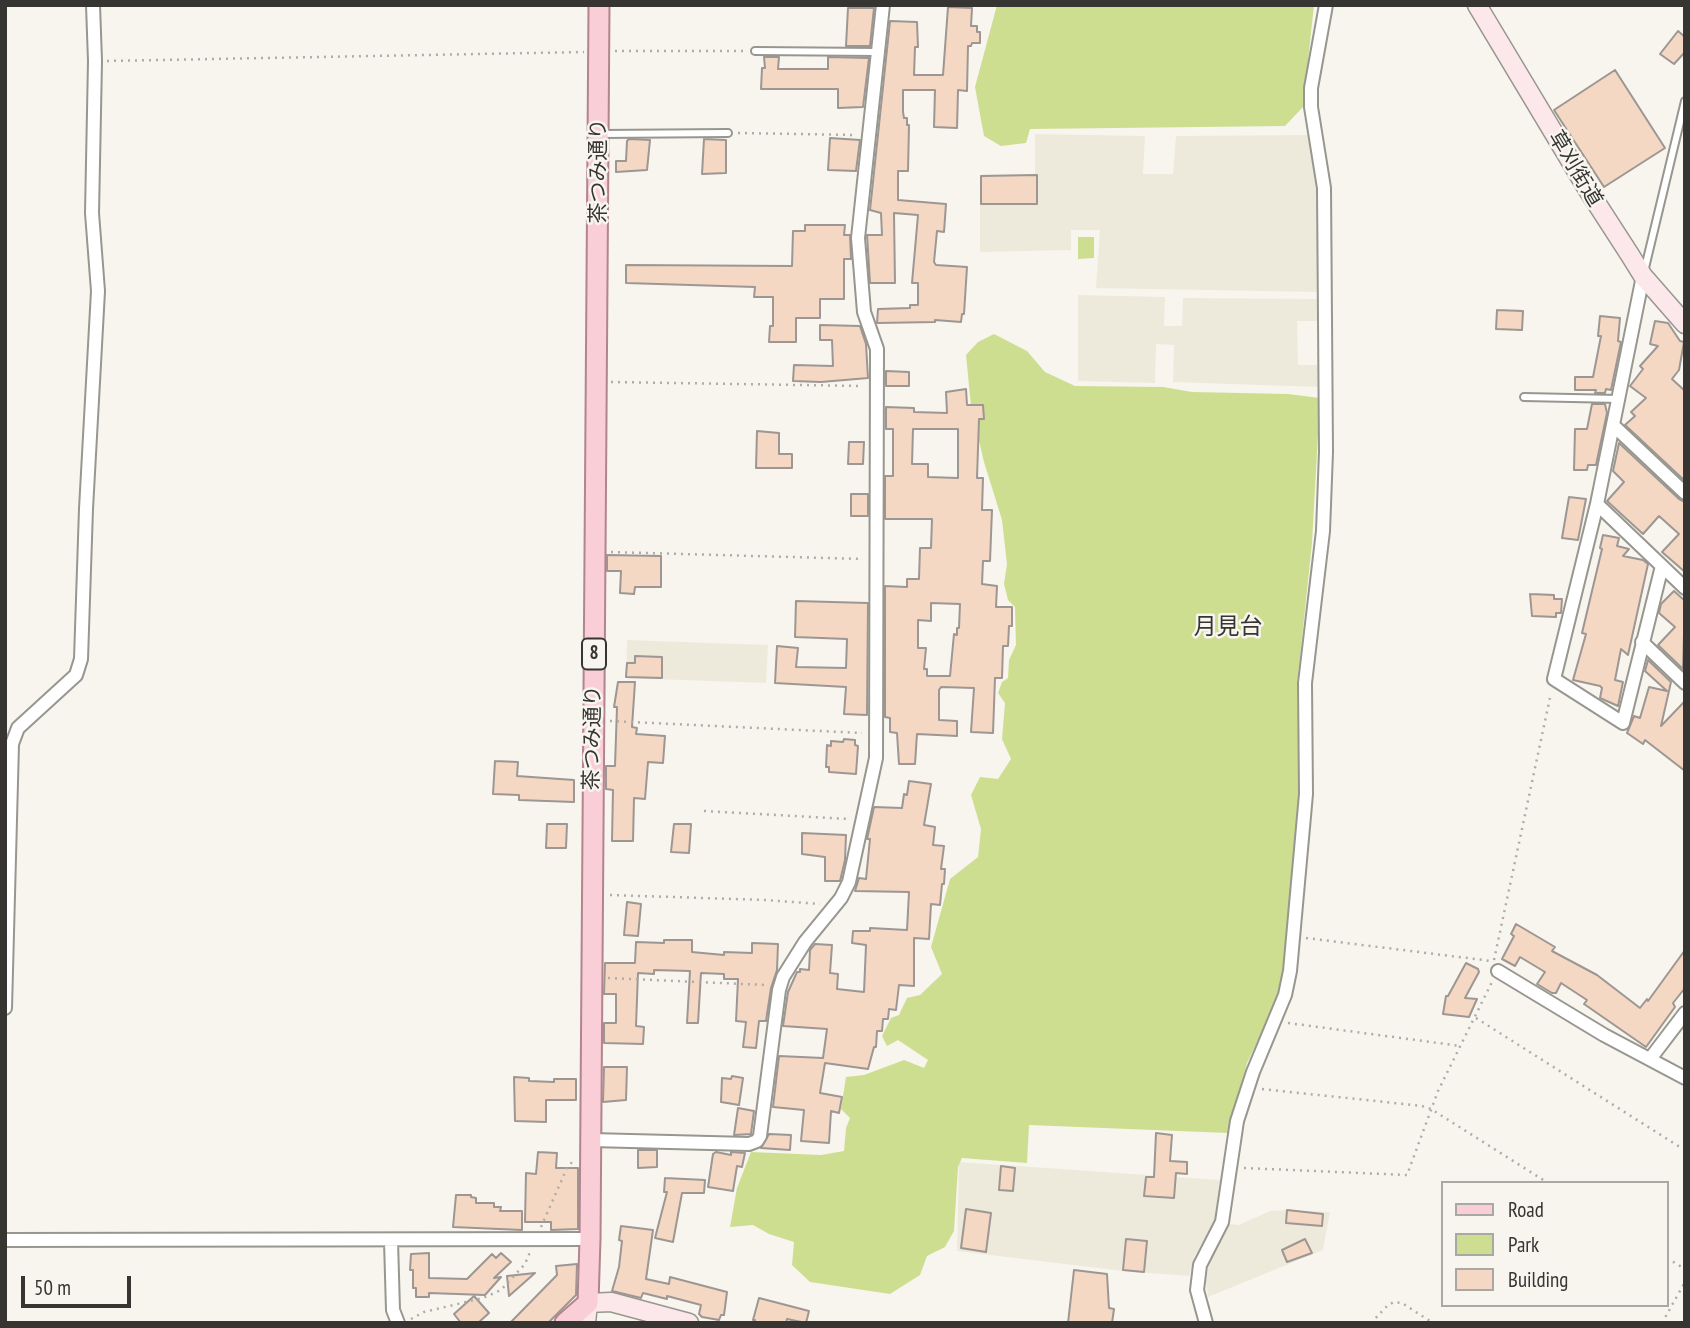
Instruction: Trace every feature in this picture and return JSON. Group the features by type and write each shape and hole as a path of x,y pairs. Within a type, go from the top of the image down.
{"main road":[{"name":"茶つみ通り","path":"587,1313 591,1140 599,5"},
{"path":"565,1323 587,1313"}],"street":[{"path":"5,1008 12,744 18,728 76,675 81,659 98,290 92,213 95,61 93,5"},
{"path":"591,1140 757,1142 780,985 788,966 836,904 849,882 876,758 877,349 864,312 858,237 883,5"},
{"path":"1206,1323 1197,1290 1197,1279 1200,1265 1222,1222 1237,1121 1285,995 1306,794 1306,683 1323,531 1326,452 1324,188 1311,107 1311,88 1326,5"},
{"name":"草刈街道","path":"1476,5 1643,276 1685,324"},
{"path":"1643,276 1597,504 1555,679 1622,723 1662,566"},
{"path":"1614,426 1685,493"},
{"path":"1597,504 1685,588"},
{"path":"1642,642 1685,684"},
{"path":"1497,971 1604,1035 1685,1078"},
{"path":"1650,1059 1685,1013"},
{"path":"5,1240 590,1239"},
{"path":"391,1241 393,1310 398,1323"},
{"path":"587,1313 611,1302 689,1323"}],"lane":[{"path":"755,51 877,52"},
{"path":"1643,276 1685,101"},
{"path":"600,134 728,133"},
{"path":"1524,397 1619,399"}],"path":[{"path":"95,61 598,51 755,51"},
{"path":"728,133 867,135"},
{"path":"597,382 877,386"},
{"path":"595,552 877,560"},
{"path":"1293,936 1494,961 1555,679"},
{"path":"593,721 876,734"},
{"path":"704,811 863,820"},
{"path":"592,894 836,904"},
{"path":"1230,1167 1407,1175 1431,1109 1497,971"},
{"path":"592,977 780,985"},
{"path":"1476,1018 1684,1149"},
{"path":"1274,1021 1461,1046"},
{"path":"1248,1088 1422,1106 1431,1109 1545,1181"},
{"path":"1669,1259 1685,1269"},
{"path":"1662,1323 1685,1282"},
{"path":"1370,1323 1394,1302 1402,1303 1433,1323"}],"shaded area":[{"path":"1035,134 1145,136 1143,174 1173,174 1176,136 1308,135 1318,176 1319,292 1096,288 1100,230 1071,230 1071,250 980,252 980,175 1035,174"},
{"path":"1078,295 1165,297 1164,326 1182,326 1183,298 1319,299 1319,321 1297,321 1298,365 1319,365 1319,387 1173,382 1174,345 1156,344 1155,383 1078,381"},
{"path":"627,640 768,645 766,683 626,678"},
{"path":"959,1162 1220,1180 1215,1222 1195,1255 1189,1276 957,1251"},
{"path":"1270,1211 1330,1212 1323,1250 1208,1297 1206,1281 1209,1262 1228,1224 1239,1225"}],"green space":[{"path":"997,5 1314,5 1303,107 1285,126 1030,129 1026,143 1001,146 984,136 975,87"},
{"path":"1078,237 1094,237 1094,258 1078,259"},
{"path":"994,334 1027,351 1045,372 1075,386 1163,387 1192,392 1288,394 1320,398 1312,543 1297,685 1301,794 1281,992 1247,1063 1228,1133 1029,1125 1027,1163 962,1158 958,1167 954,1231 945,1247 927,1256 920,1275 890,1294 810,1282 792,1265 794,1242 769,1234 753,1225 730,1227 737,1188 751,1152 821,1155 844,1151 846,1128 850,1118 841,1109 846,1077 864,1075 904,1060 924,1068 928,1060 898,1040 887,1046 882,1036 891,1018 899,1015 907,998 920,995 942,974 931,947 950,879 978,857 981,829 971,795 980,777 998,779 1011,759 1002,739 1005,703 998,693 1002,682 1008,678 1009,660 1016,645 1015,607 1008,600 1004,584 1007,564 1002,520 984,462 971,406 966,355 978,342"}],"building":[{"path":"948,7 972,8 971,26 977,26 980,43 968,46 967,91 958,90 957,128 934,127 935,90 903,90 904,118 907,118 909,125 908,171 898,171 898,200 946,204 944,232 937,231 934,262 936,265 967,267 964,314 961,322 935,320 877,323 878,309 910,308 910,305 918,305 918,283 912,283 918,215 894,213 895,283 870,283 867,235 882,235 881,213 870,210 890,21 917,22 918,47 915,47 914,75 943,75"},
{"path":"848,8 874,8 870,46 846,46"},
{"path":"1678,31 1685,37 1685,52 1674,64 1660,54"},
{"path":"764,57 779,57 778,69 828,69 828,57 869,58 863,107 838,108 838,89 761,89"},
{"path":"1615,70 1665,148 1604,187 1554,110"},
{"path":"830,138 860,140 856,171 828,170"},
{"path":"629,139 650,140 647,170 616,172 616,161 626,161"},
{"path":"704,139 726,140 726,173 702,174"},
{"path":"1037,175 1037,204 981,204 981,176"},
{"path":"805,225 845,225 844,235 850,235 851,259 844,259 844,299 820,299 820,318 796,318 796,342 769,342 770,326 773,326 773,297 754,297 755,287 626,283 626,265 792,266 793,231 805,231"},
{"path":"1497,310 1523,311 1522,330 1496,329"},
{"path":"1600,316 1620,318 1618,341 1621,342 1611,390 1595,393 1596,390 1575,390 1575,377 1593,377 1601,336 1598,336"},
{"path":"1655,321 1668,323 1680,341 1684,342 1679,370 1672,379 1685,391 1685,481 1625,425 1635,416 1631,412 1646,398 1630,386 1643,369 1640,366 1658,346 1650,344"},
{"path":"820,325 860,326 866,344 868,378 821,382 793,381 794,365 833,366 832,340 820,340"},
{"path":"886,371 909,372 909,386 886,386"},
{"path":"966,389 967,405 983,405 984,419 979,419 977,478 983,478 982,510 992,510 990,561 983,561 982,584 997,586 996,607 1012,607 1012,626 1009,626 1008,646 1003,646 1002,678 995,678 993,733 971,732 974,688 941,687 939,720 957,721 957,736 917,734 915,764 899,764 897,733 890,732 890,718 885,717 885,586 907,587 907,579 919,579 920,548 931,548 932,519 885,519 885,476 893,476 893,429 886,429 886,407 914,408 914,412 947,413 946,392","holes":["913,429 958,429 958,478 928,477 928,464 912,464","931,603 960,604 959,628 957,635 954,634 950,676 927,676 927,669 924,669 926,648 918,648 918,620 931,621"]},
{"path":"1592,404 1605,404 1607,413 1596,465 1588,465 1587,470 1574,470 1575,429 1587,429"},
{"path":"757,431 779,433 779,454 792,454 792,468 756,468"},
{"path":"849,442 864,442 863,464 848,464"},
{"path":"1619,443 1685,502 1685,572 1662,552 1679,534 1659,516 1643,534 1607,501 1624,482 1613,471"},
{"path":"851,494 868,494 868,516 851,516"},
{"path":"1569,497 1586,499 1578,540 1562,538"},
{"path":"1603,535 1619,538 1617,546 1629,549 1623,556 1643,560 1648,564 1628,655 1621,649 1615,680 1623,682 1618,706 1600,698 1600,686 1573,680 1586,634 1582,633"},
{"path":"607,555 661,556 661,587 635,587 634,594 620,593 621,571 607,571"},
{"path":"1674,591 1685,601 1683,669 1658,645 1675,627 1659,613 1661,604"},
{"path":"1530,594 1554,595 1554,599 1562,599 1561,613 1556,613 1556,617 1532,616"},
{"path":"796,601 868,603 867,715 844,714 846,687 775,683 777,646 798,648 796,667 846,668 847,639 795,637"},
{"path":"635,656 662,657 662,678 626,677 627,663 635,663"},
{"path":"1648,660 1671,682 1661,726 1685,701 1685,771 1645,740 1643,744 1627,733 1634,716 1640,718 1649,687 1667,691 1645,671"},
{"path":"618,682 635,682 632,727 637,728 636,734 665,736 663,763 648,762 645,799 634,798 633,841 612,841 613,790 606,789 606,766 615,766 617,707 614,707"},
{"path":"844,739 855,740 855,745 858,746 856,774 829,772 829,767 826,767 827,745 831,746 831,741 843,742"},
{"path":"495,761 518,762 517,776 574,780 574,802 519,800 519,795 493,794"},
{"path":"909,781 931,784 924,825 935,827 933,845 944,846 941,869 945,869 944,884 940,905 931,904 929,939 914,938 914,986 899,985 896,1010 889,1009 888,1019 883,1019 882,1031 877,1031 876,1047 868,1069 825,1063 820,1093 842,1097 839,1113 831,1111 829,1143 801,1141 804,1110 773,1107 779,1056 823,1058 827,1029 783,1026 788,992 797,972 800,972 800,969 809,970 810,950 815,944 832,945 830,973 838,974 837,989 864,992 866,945 852,943 853,931 870,931 870,928 907,930 909,892 855,891 859,878 866,879 870,839 867,839 874,807 902,808"},
{"path":"547,824 567,824 566,848 546,848"},
{"path":"674,824 691,824 689,853 671,852"},
{"path":"802,833 846,835 845,860 840,881 825,881 825,857 802,854"},
{"path":"627,902 641,904 638,936 624,935"},
{"path":"1516,924 1555,947 1552,951 1597,975 1640,1008 1685,950 1685,988 1673,1003 1675,1007 1646,1047 1584,1004 1587,1000 1561,983 1556,993 1537,984 1545,972 1520,957 1515,966 1502,959 1514,936 1511,934"},
{"path":"664,940 692,940 692,952 724,955 724,952 752,953 752,943 778,944 777,970 766,1021 759,1021 756,1048 743,1047 746,1022 736,1021 738,979 724,979 724,974 701,973 698,1023 687,1023 690,971 654,970 654,974 638,973 636,1026 644,1027 643,1044 604,1043 604,1023 616,1023 616,994 604,994 605,963 635,963 636,942 664,943"},
{"path":"1466,963 1479,972 1465,998 1477,999 1469,1017 1443,1014 1446,996"},
{"path":"604,1067 627,1067 626,1100 603,1102"},
{"path":"732,1076 743,1078 739,1105 721,1102 722,1078 731,1079"},
{"path":"514,1077 529,1078 529,1081 554,1082 554,1079 576,1079 576,1100 546,1100 546,1122 515,1121"},
{"path":"738,1108 754,1111 751,1134 734,1135"},
{"path":"1156,1133 1172,1135 1170,1161 1187,1162 1187,1174 1176,1173 1174,1198 1144,1196 1146,1177 1154,1177"},
{"path":"769,1134 791,1135 790,1150 761,1148"},
{"path":"638,1150 657,1150 657,1167 638,1168"},
{"path":"538,1152 557,1153 556,1168 578,1168 578,1229 551,1230 551,1222 525,1222 526,1173 536,1174"},
{"path":"716,1152 731,1155 731,1152 745,1153 742,1167 737,1166 733,1191 708,1187 713,1154"},
{"path":"1001,1166 1015,1168 1013,1191 999,1190"},
{"path":"665,1178 705,1180 704,1193 682,1193 673,1242 655,1238 667,1192 664,1192"},
{"path":"456,1195 471,1195 476,1198 476,1203 494,1203 494,1207 501,1207 500,1211 522,1211 522,1230 453,1227"},
{"path":"966,1209 991,1213 986,1252 961,1248"},
{"path":"1287,1210 1323,1214 1322,1226 1286,1223"},
{"path":"621,1226 653,1230 646,1279 669,1284 670,1277 727,1292 724,1315 721,1315 719,1320 702,1317 699,1314 701,1305 667,1296 667,1299 643,1293 641,1298 612,1291 619,1267"},
{"path":"1126,1239 1147,1241 1144,1272 1123,1270"},
{"path":"1305,1239 1312,1253 1287,1262 1282,1250"},
{"path":"429,1253 429,1278 467,1279 492,1254 496,1258 501,1253 511,1262 494,1278 501,1277 485,1295 429,1293 429,1297 416,1297 413,1270 410,1270 411,1254"},
{"path":"577,1264 576,1295 548,1323 510,1323 557,1275 556,1266"},
{"path":"1074,1270 1107,1274 1109,1308 1114,1309 1112,1323 1068,1323"},
{"path":"535,1273 509,1296 507,1276"},
{"path":"474,1296 489,1313 478,1323 461,1323 454,1314"},
{"path":"759,1298 809,1311 806,1323 787,1319 786,1323 755,1323 753,1320"}],"district":[{"name":"月見台","path":"1228,627"}]}
